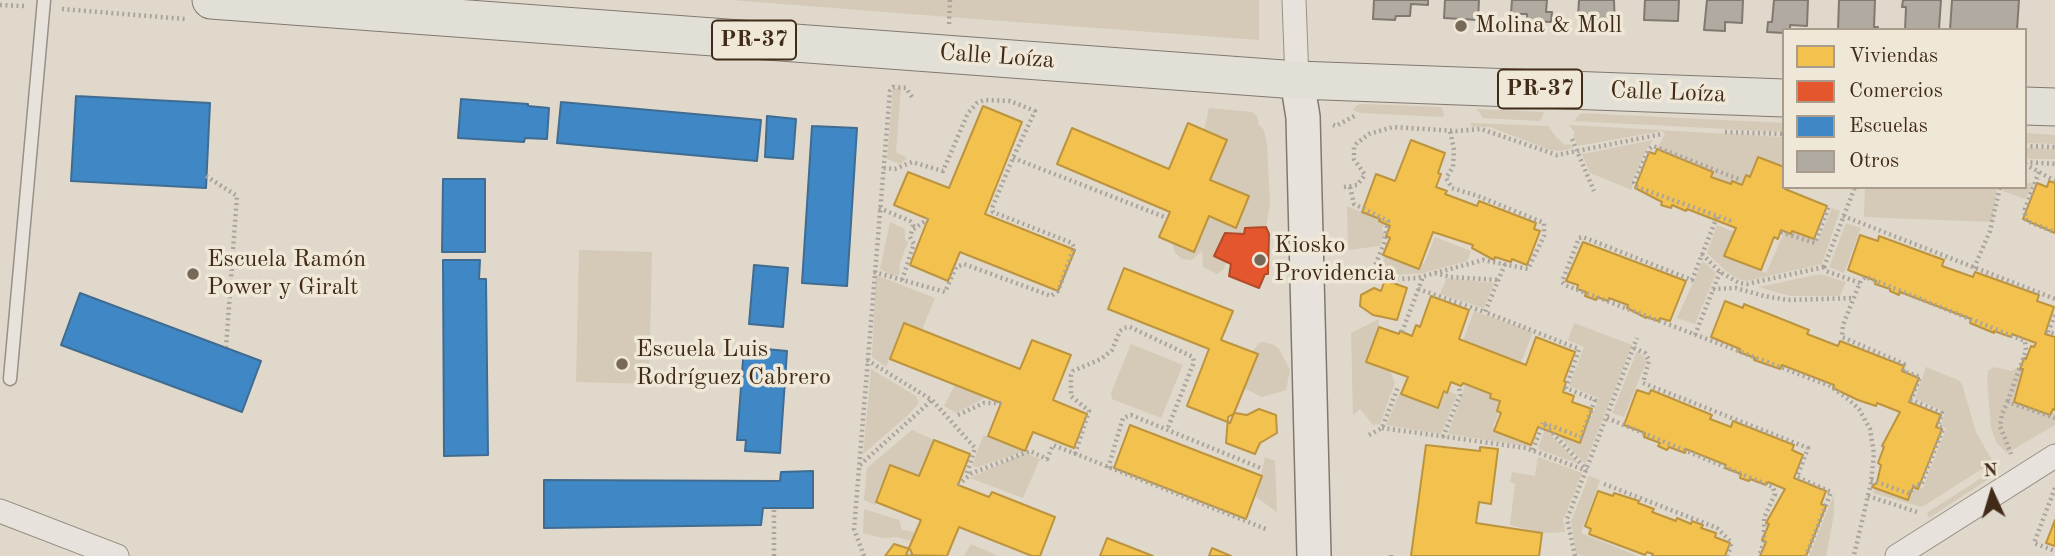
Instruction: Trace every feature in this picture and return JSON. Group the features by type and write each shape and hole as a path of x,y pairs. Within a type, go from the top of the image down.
{"main road":[{"name":"Calle Loíza","path":"211,0 1297,80 1782,98"},
{"path":"2027,106 2055,107"}],"street":[{"path":"1294,0 1297,80 1303,117 1314,556"},
{"path":"1897,556 2055,456"},
{"path":"0,511 117,556"}],"lane":[{"path":"10,379 44,0"}],"path":[{"path":"864,556 855,529 890,89 905,88 912,97"},
{"path":"874,272 945,292 956,267 964,264 1051,296 1058,291 1074,249 1072,243 993,212 992,208 1035,111 1010,101 990,99 977,103 968,113 943,170 912,162 895,169 883,168"},
{"path":"1343,187 1357,185 1365,175 1356,165 1354,147 1362,138 1393,127 1487,130 1553,154 1662,134"},
{"path":"1350,187 1352,202 1388,221 1375,266 1376,274 1399,279 1489,260 1525,269 1531,267 1544,236 1544,223 1452,188 1446,178 1452,167 1454,150 1450,130"},
{"path":"1572,139 1594,191"},
{"path":"2027,146 2055,147"},
{"path":"1731,221 1637,187 1634,183 1649,149 1660,147 1741,180"},
{"path":"1013,158 1167,218"},
{"path":"2027,163 2055,164"},
{"path":"2027,164 2055,181"},
{"path":"2039,172 2025,209 2025,218 2027,222 2055,232"},
{"path":"206,176 237,196 226,347"},
{"path":"1824,267 1854,189"},
{"path":"1974,268 1990,231 2000,189"},
{"path":"1780,232 1815,243 1829,206"},
{"path":"879,208 910,220 913,225 910,237 914,244 901,280"},
{"path":"1843,216 2055,299"},
{"path":"1717,217 1692,280 1583,237 1579,238 1562,278 1565,285 1830,386 1859,409 1870,429 1874,454 1868,496 1854,555"},
{"path":"912,230 929,219"},
{"path":"1703,254 1720,272 1739,283 1747,284 1824,267"},
{"path":"1485,312 1505,263"},
{"path":"1824,267 1826,271 1860,283"},
{"path":"1435,272 1451,277 1500,280"},
{"path":"1695,335 1720,272"},
{"path":"1402,332 1423,276"},
{"path":"1871,480 1909,494 1916,484 1922,485 1943,429 1938,425 1942,414 1912,401 1920,377 1903,371 1904,364 1842,337 1843,325 1860,283 1867,277 2027,343 2000,426 2011,454"},
{"path":"1713,289 1736,288 1788,300 1854,298"},
{"path":"1418,289 1579,349 1566,388 1595,400 1581,437 1543,423"},
{"path":"2055,315 2048,332 2055,334"},
{"path":"1075,454 1089,411 1071,396 1070,375 1073,371 1101,359 1112,350 1124,328 1130,327 1193,357 1194,362 1167,430"},
{"path":"1576,556 1567,519 1637,338"},
{"path":"1634,348 1647,356 1649,365 1643,383 1808,448 1797,477 1831,492 1806,556"},
{"path":"867,360 932,400 975,448 965,477 958,485"},
{"path":"1443,437 1460,395 1459,386"},
{"path":"1369,435 1381,428 1398,387"},
{"path":"859,466 932,400"},
{"path":"2008,400 2055,418"},
{"path":"958,415 984,403 1001,403"},
{"path":"1108,468 1123,418 1131,415 1263,469"},
{"path":"1607,418 1773,486 1775,494 1764,518 1764,542 1759,556"},
{"path":"1533,450 1543,423"},
{"path":"1543,423 1587,471"},
{"path":"1381,428 1533,450 1587,471"},
{"path":"965,477 1030,451 1047,459 1053,445 1266,529"},
{"path":"1604,484 1717,528 1730,541 1731,547 1727,556"},
{"path":"2055,488 2034,542 2055,551"},
{"path":"1868,496 1920,513"},
{"path":"774,508 774,556"}],"shaded area":[{"path":"731,0 1259,0 1259,40 949,17"},
{"path":"895,88 901,88 896,152 907,158 900,164 887,159"},
{"path":"1357,105 1441,107 1444,114 1443,117 1360,113 1353,110"},
{"path":"1209,108 1252,112 1257,116 1267,145 1270,203 1266,227 1245,228 1244,234 1225,233 1215,256 1226,262 1224,269 1217,274 1203,267 1202,251 1192,260 1182,259 1175,253 1172,243 1194,252 1209,216 1235,227 1249,196 1210,180 1227,140 1204,130"},
{"path":"1477,109 1544,112 1540,121 1483,118"},
{"path":"1581,113 1782,123 1782,132 1574,121"},
{"path":"1470,123 1548,126 1557,138 1573,148 1550,150 1490,127 1472,127"},
{"path":"1569,125 1782,137 1782,166 1758,157 1750,177 1746,175 1742,185 1733,181 1731,184 1711,177 1713,171 1657,149 1665,134 1662,131 1578,146 1573,135 1575,133"},
{"path":"2027,133 2055,135 2055,144 2027,143"},
{"path":"1653,140 1632,183 1632,190 1590,173 1582,154"},
{"path":"2027,148 2055,149 2055,159 2029,159"},
{"path":"2027,183 2035,183 2025,199 2003,191 2027,189"},
{"path":"1865,189 1997,189 1992,222 1864,217"},
{"path":"1347,206 1385,222 1380,246 1348,250"},
{"path":"1832,208 1840,211 1822,264 1747,281 1726,271 1707,253 1717,225 1734,232 1725,256 1766,273 1785,231 1818,241"},
{"path":"890,222 905,229 905,239 908,242 900,263 899,275 892,276 880,269"},
{"path":"1846,223 1861,228 1844,273 1829,267"},
{"path":"1435,237 1471,251 1467,261 1423,273 1399,275 1380,270 1387,252 1424,264"},
{"path":"579,250 652,252 649,384 576,382"},
{"path":"1703,261 1716,273 1695,324 1677,318"},
{"path":"1820,274 1846,282 1840,296 1790,296 1759,287"},
{"path":"876,275 935,298 922,330 903,323 886,367 872,357"},
{"path":"1447,278 1494,283 1484,308 1440,294"},
{"path":"1474,311 1533,332 1521,363 1463,341"},
{"path":"1379,319 1379,327 1366,362 1390,371 1395,383 1380,424 1373,425 1360,409 1353,415 1351,333"},
{"path":"1574,323 1632,345 1585,464 1551,427 1582,439 1599,398 1569,386 1584,347 1568,340"},
{"path":"1264,342 1279,349 1290,370 1286,390 1262,397 1244,388 1252,352 1259,343"},
{"path":"1131,344 1183,365 1161,418 1112,399 1111,393"},
{"path":"1637,351 1646,359 1645,365 1624,417 1612,413"},
{"path":"1926,367 1962,384 1976,432 1993,462 1922,507 1873,493 1877,482 1911,497 1916,487 1923,488 1946,429 1941,424 1945,412 1915,399"},
{"path":"1994,367 2011,371 2018,367 2023,369 2014,402 2055,413 2055,425 2007,453 1996,442 1991,427 1987,379 1988,371"},
{"path":"871,369 916,396 919,403 863,454"},
{"path":"955,385 987,397 956,413 944,406"},
{"path":"1465,385 1491,394 1490,398 1500,401 1493,427 1533,443 1531,447 1448,434"},
{"path":"1446,390 1457,395 1441,434 1386,425 1400,392 1440,406"},
{"path":"1545,429 1579,464 1538,449"},
{"path":"912,430 934,440 919,476 891,465 875,505 864,500 867,468"},
{"path":"983,436 1025,451 978,467 972,466"},
{"path":"1025,453 1040,459 1023,498 970,478"},
{"path":"1265,457 1275,461 1277,512 1256,497"},
{"path":"1538,457 1582,473 1563,520 1565,532 1542,533 1510,525 1515,484 1510,482 1512,472 1535,476"},
{"path":"1995,469 1993,476 1929,518 1927,513"},
{"path":"1589,476 1600,480 1581,533 1638,556 1583,556 1576,553 1571,521"},
{"path":"1834,494 1834,514 1826,556 1809,556"},
{"path":"864,509 899,520 902,530 915,532 912,541 863,533"},
{"path":"971,544 994,554 997,556 964,556"}],"building: Viviendas":[{"path":"983,106 1022,122 985,214 1075,250 1058,291 960,252 948,281 910,265 928,219 894,205 908,172 949,188"},
{"path":"1188,123 1227,140 1210,180 1249,196 1236,228 1209,216 1194,252 1159,237 1170,212 1057,164 1072,128 1169,169"},
{"path":"1411,140 1445,153 1436,187 1447,191 1445,194 1477,206 1479,201 1536,223 1534,229 1540,231 1527,265 1512,259 1511,262 1495,257 1494,260 1472,248 1473,245 1433,232 1419,269 1383,255 1390,238 1386,236 1390,226 1362,212 1376,174 1395,181"},
{"path":"1657,149 1713,172 1711,177 1731,184 1732,181 1742,185 1746,175 1750,177 1758,157 1782,166 1782,189 1827,206 1814,239 1781,230 1778,239 1774,237 1761,270 1724,256 1736,228 1687,209 1686,211 1672,205 1671,208 1661,205 1662,202 1635,188 1649,152 1655,154"},
{"path":"2049,181 2055,183 2055,233 2023,219 2037,183 2047,187"},
{"path":"1860,235 1878,241 1879,236 1944,260 1942,266 1973,277 1975,272 2039,295 2037,301 2054,307 2045,334 2055,337 2055,410 2053,409 2050,415 2014,402 2024,358 2026,359 2031,346 2034,347 2036,343 2012,334 2011,337 1994,333 1970,323 1971,319 1900,292 1899,295 1875,284 1876,281 1848,270"},
{"path":"1583,242 1686,281 1670,321 1646,318 1627,308 1628,305 1609,298 1608,301 1597,297 1596,300 1585,296 1586,292 1577,289 1578,285 1566,281"},
{"path":"1124,268 1233,311 1221,340 1258,354 1230,423 1187,406 1209,349 1108,309"},
{"path":"1385,280 1407,288 1397,320 1373,315 1360,306 1361,295 1374,288 1381,291"},
{"path":"1431,296 1469,310 1459,339 1526,365 1536,337 1575,352 1564,381 1563,392 1574,396 1572,402 1592,409 1580,443 1538,427 1531,445 1494,431 1501,413 1497,411 1500,401 1490,398 1491,394 1463,383 1461,386 1451,382 1447,393 1444,391 1438,408 1401,394 1408,377 1366,362 1379,327 1412,336 1416,325 1420,327"},
{"path":"1725,301 1743,308 1744,304 1809,330 1807,334 1838,346 1840,341 1904,366 1902,371 1919,378 1909,402 1941,415 1936,427 1942,429 1918,489 1913,487 1908,500 1872,487 1877,482 1881,465 1878,463 1884,447 1882,446 1900,412 1877,403 1876,406 1858,400 1833,388 1834,385 1782,365 1780,369 1754,360 1755,358 1739,352 1740,349 1711,337"},
{"path":"904,323 1020,369 1032,340 1071,355 1053,400 1087,414 1074,448 1033,432 1025,451 988,436 1001,403 890,359"},
{"path":"1637,390 1649,394 1651,390 1712,415 1710,419 1731,427 1733,421 1794,445 1792,450 1803,455 1794,478 1826,491 1821,504 1826,506 1806,556 1760,556 1766,542 1762,540 1769,524 1766,523 1785,489 1768,482 1766,485 1740,478 1741,474 1725,468 1726,465 1686,449 1685,453 1669,447 1667,450 1658,446 1660,443 1644,437 1645,433 1624,425"},
{"path":"1259,409 1276,415 1277,433 1260,443 1255,454 1226,443 1228,417 1235,413 1247,415"},
{"path":"1130,425 1262,476 1246,519 1114,468"},
{"path":"934,440 970,454 958,485 989,497 992,492 1055,517 1040,556 1032,556 959,527 947,556 906,555 921,520 876,502 890,465 919,476"},
{"path":"1426,445 1480,451 1480,447 1498,449 1491,504 1479,502 1476,523 1542,533 1539,556 1411,556"},
{"path":"1598,491 1639,501 1638,503 1654,509 1652,512 1676,521 1677,518 1691,524 1692,521 1703,525 1701,528 1716,533 1715,537 1730,543 1725,556 1652,556 1653,554 1647,552 1645,555 1589,534 1591,529 1585,526"},
{"path":"2055,520 2055,546 2046,543"},
{"path":"1107,538 1153,556 1100,556"},
{"path":"894,544 910,549 913,556 885,556"},
{"path":"1212,548 1231,556 1209,556"}],"building: Comercios":[{"path":"1266,227 1269,234 1268,274 1265,274 1259,288 1229,276 1231,264 1214,256 1225,233 1244,234 1245,228"}],"building: Escuelas":[{"path":"76,96 210,103 206,188 71,181"},
{"path":"461,99 549,108 547,139 525,138 524,142 458,138"},
{"path":"561,102 761,120 757,161 557,143"},
{"path":"767,116 796,119 793,159 765,157"},
{"path":"812,126 857,128 847,286 802,283"},
{"path":"443,179 485,179 485,252 442,252"},
{"path":"443,260 480,260 479,279 486,279 488,455 444,456"},
{"path":"754,265 788,268 783,327 749,324"},
{"path":"80,293 261,361 242,412 61,345"},
{"path":"744,347 787,351 780,453 745,451 746,440 737,440"},
{"path":"813,471 813,508 763,508 761,525 544,528 544,480 780,481 781,472"}],"building: Otros":[{"path":"1374,0 1428,0 1428,5 1411,4 1410,16 1396,16 1395,20 1373,19"},
{"path":"1445,0 1479,0 1478,20 1444,18"},
{"path":"1512,0 1547,0 1546,12 1552,12 1551,22 1527,21 1527,14 1511,14"},
{"path":"1579,0 1614,0 1615,28 1593,27 1593,18 1578,17"},
{"path":"1645,0 1679,0 1678,21 1644,20"},
{"path":"1707,0 1743,0 1742,23 1725,22 1725,31 1704,30"},
{"path":"1774,0 1808,0 1807,26 1790,25 1790,28 1782,28 1782,33 1767,32 1768,22 1772,22"},
{"path":"1839,0 1875,0 1874,27 1878,28 1838,28"},
{"path":"1903,0 1941,0 1939,28 1905,28 1906,7 1902,7"},
{"path":"1952,0 2019,0 2017,28 1950,28"}],"place":[{"name":"Molina & Moll","path":"1461,26"},
{"name":"Kiosko Providencia","path":"1260,260"},
{"name":"Escuela Ramón Power y Giralt","path":"193,274"},
{"name":"Escuela Luis Rodríguez Cabrero","path":"622,364"}]}
